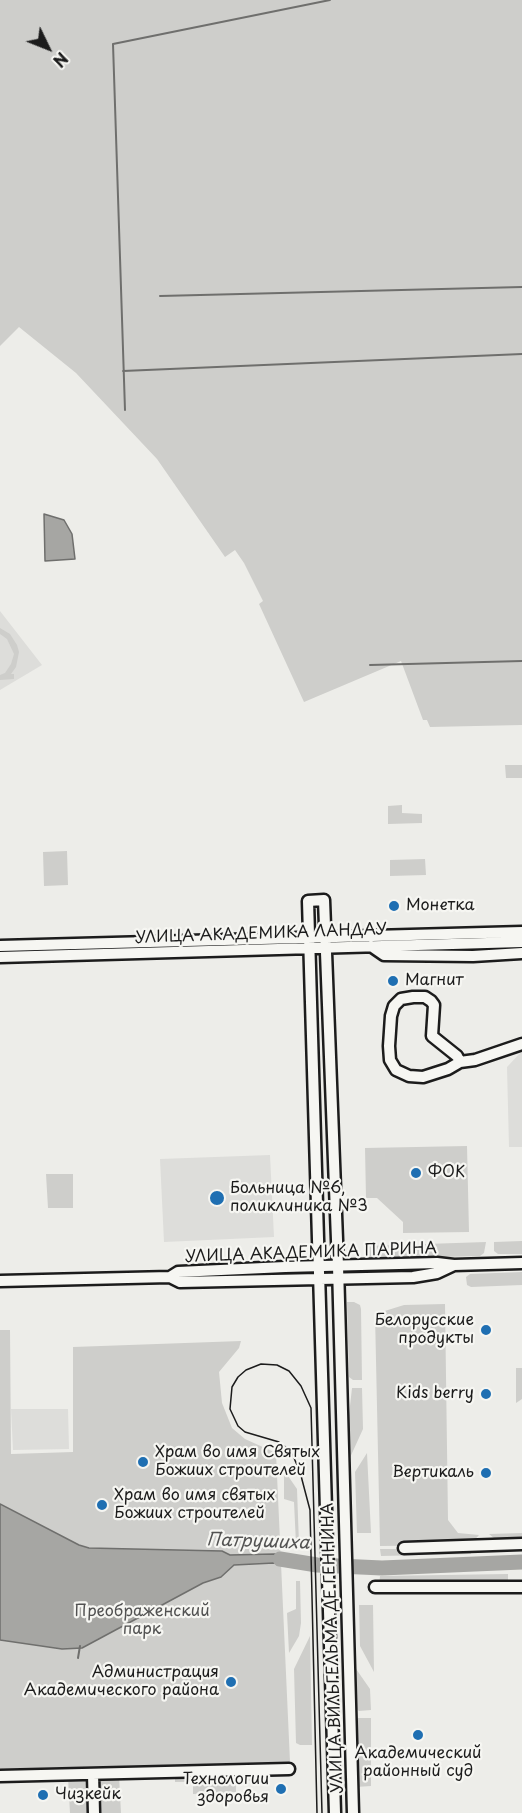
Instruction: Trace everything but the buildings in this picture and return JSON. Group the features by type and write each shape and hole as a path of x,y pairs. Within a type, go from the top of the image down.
{"street":[{"name":"УЛИЦА ВИЛЬГЕЛЬМА ДЕ ГЕННИНА","path":"335,1813 308,901 324,900 338,1266 353,1813"},
{"name":"УЛИЦА АКАДЕМИКА ЛАНДАУ","path":"0,946 326,943 522,932"},
{"name":"УЛИЦА АКАДЕМИКА ЛАНДАУ","path":"326,943 371,946 522,942"},
{"name":"УЛИЦА АКАДЕМИКА ЛАНДАУ","path":"0,957 309,943"},
{"path":"371,946 384,955 473,956 522,953"},
{"path":"460,1062 432,1036 434,1005 431,1000 425,997 413,997 401,999 394,1006 391,1016 390,1060 396,1070 409,1076 423,1077 448,1069 460,1062 475,1060 522,1044"},
{"name":"УЛИЦА АКАДЕМИКА ПАРИНА","path":"170,1277 178,1272 320,1266 522,1263"},
{"name":"УЛИЦА АКАДЕМИКА ПАРИНА","path":"0,1281 170,1277 180,1282 413,1277 436,1273 454,1265"},
{"path":"404,1548 522,1544"},
{"path":"375,1587 522,1587"},
{"path":"0,1776 289,1769"},
{"path":"93,1774 94,1813"}],"shaded area":[{"path":"44,514 64,520 72,534 75,559 45,561"},
{"path":"0,611 42,665 0,690"},
{"path":"522,1051 522,1147 509,1147 507,1067"},
{"name":"Больница №6, поликлиника №3","path":"270,1155 274,1237 164,1242 160,1159"},
{"path":"11,1409 68,1409 69,1449 13,1450"},
{"path":"0,1504 89,1548 222,1551 230,1555 299,1556 299,1567 274,1563 234,1565 221,1577 203,1583 82,1648 62,1649 0,1640"}],"green space":[{"path":"0,0 522,0 522,725 430,727 427,720 423,720 401,661 304,702 259,604 263,601 235,550 225,557 157,459 76,373 19,327 0,346"},
{"path":"0,628 10,634 19,652 16,667 11,674 14,674 14,679 0,680 0,675 5,673 11,664 14,654 7,639 0,634"},
{"path":"505,765 522,765 522,778 506,778"},
{"path":"402,805 402,813 422,814 422,823 388,824 388,806"},
{"path":"67,851 68,885 44,886 43,852"},
{"path":"425,859 426,875 390,876 390,860"},
{"name":"ФОК","path":"467,1146 469,1232 403,1233 403,1222 377,1198 366,1198 365,1148"},
{"path":"46,1174 73,1174 73,1208 48,1208"},
{"path":"522,1241 522,1254 498,1254 494,1251 494,1242"},
{"path":"486,1242 484,1253 480,1256 367,1259 366,1246"},
{"path":"522,1272 522,1285 471,1287 467,1285 466,1277 470,1274"},
{"path":"347,1302 360,1305 361,1309 362,1380 353,1380 349,1377"},
{"path":"445,1304 448,1520 458,1533 479,1535 470,1545 380,1546 375,1314 404,1305"},
{"name":"Преображенский парк","path":"0,1330 10,1330 11,1454 73,1452 73,1347 241,1341 239,1348 219,1372 222,1403 232,1428 245,1439 276,1453 290,1762 0,1769"},
{"path":"516,1368 522,1368 522,1399 516,1403"},
{"path":"352,1388 362,1388 363,1429 348,1462 347,1433"},
{"path":"367,1453 371,1533 357,1533 355,1472"},
{"path":"284,1473 297,1489 299,1544 296,1544 294,1502 284,1499"},
{"path":"522,1533 522,1542 500,1543 489,1534"},
{"path":"380,1549 471,1549 471,1554 381,1556"},
{"path":"508,1574 508,1581 379,1586 380,1576"},
{"path":"296,1581 300,1581 301,1623 299,1636 289,1653 287,1613 296,1609"},
{"path":"359,1605 373,1605 374,1672 360,1646"},
{"path":"310,1636 312,1745 300,1745 296,1743 294,1669"},
{"path":"354,1666 370,1689 371,1710 359,1711 354,1707"},
{"path":"358,1718 371,1718 371,1786 356,1787 354,1722"},
{"path":"253,1771 253,1781 175,1782 175,1773"},
{"path":"119,1775 121,1813 70,1813 68,1777"},
{"path":"236,1783 236,1792 193,1794 193,1784"}],"waterway":[{"path":"125,410 113,44 330,0"},
{"path":"160,296 522,287"},
{"path":"123,371 522,354"},
{"path":"370,665 522,661"},
{"name":"Патрушиха","path":"280,1559 317,1565 382,1568 522,1562"},
{"path":"78,1658 80,1646"}],"tram line":[{"path":"317,1813 310,1510 300,1472 291,1451 279,1442 245,1432 238,1426 230,1409 232,1387 238,1377 246,1370 261,1364 277,1365 289,1371 301,1386 311,1408 322,1813"}],"place":[{"name":"Монетка","path":"394,906"},
{"name":"Магнит","path":"393,981"},
{"name":"ФОК","path":"416,1173"},
{"name":"Больница №6, поликлиника №3","path":"217,1198"},
{"name":"Белорусские продукты","path":"486,1330"},
{"name":"Kids berry","path":"486,1394"},
{"name":"Храм во имя Святых Божиих строителей","path":"143,1462"},
{"name":"Вертикаль","path":"486,1473"},
{"name":"Храм во имя святых Божиих строителей","path":"102,1505"},
{"name":"Администрация Академического района","path":"231,1682"},
{"name":"Академический районный суд","path":"418,1735"},
{"name":"Технологии здоровья","path":"281,1789"},
{"name":"Чизкейк","path":"43,1795"}]}
